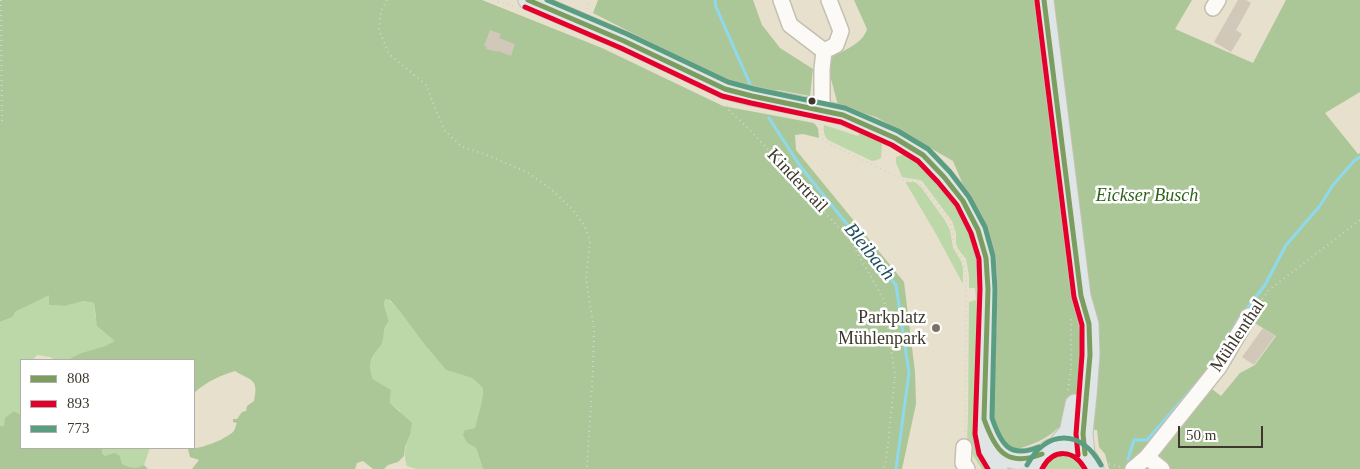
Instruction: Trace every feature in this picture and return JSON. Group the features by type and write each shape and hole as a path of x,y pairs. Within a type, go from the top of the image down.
{"main road":[{"path":"528,0 624,41 725,88 819,115 859,122 895,138 923,156 944,177 963,201 978,230 986,258 988,289 983,444 998,469"},
{"path":"1044,0 1081,296 1089,324 1090,355 1083,434 1090,461"},
{"path":"1044,457 1069,432 1074,412 1080,354 1079,324 1081,296"},
{"path":"984,419 992,440 1007,457 1016,460 1044,457 1071,446 1090,461"}],"lane":[{"path":"781,0 790,25 824,51"},
{"path":"824,51 836,45 840,31 829,0"},
{"path":"819,115 824,51"},
{"name":"Mühlenthal","path":"1133,469 1148,457 1219,367 1249,316"},
{"path":"964,446 963,463 967,469"},
{"path":"1148,457 1162,469"}],"path":[{"path":"1,0 2,124"},
{"path":"387,0 381,10 379,30 388,54 426,85 444,130 461,146 527,172 551,189 573,210 584,225 590,241 586,279 594,329 587,469"},
{"name":"Kindertrail","path":"725,100 730,110 850,240 884,300 895,376 884,469"},
{"path":"819,115 822,138 826,142 902,180 918,182 947,217 952,228 955,250 963,260 966,276 964,446"},
{"name":"Mühlenthal","path":"1249,316 1269,290 1360,220"}],"green space":[{"path":"0,0 482,0 602,48 723,106 814,123 818,128 819,138 803,134 795,135 796,150 904,282 915,372 916,404 902,469 483,469 476,448 467,443 463,435 465,430 475,428 483,388 472,378 446,370 390,300 385,299 384,305 389,321 385,327 382,343 371,359 370,369 373,379 391,390 390,403 412,423 404,456 398,462 388,465 384,469 373,469 363,461 357,463 355,469 192,469 199,460 190,457 188,449 195,449 225,438 234,431 237,423 233,422 233,419 237,419 242,412 246,411 247,406 254,401 255,388 252,381 235,371 213,380 195,392 195,359 69,359 115,341 97,326 94,303 84,301 65,306 49,305 49,295 15,312 13,317 0,322"},
{"path":"598,0 753,0 762,25 780,48 813,69 810,96 778,90 762,90 730,83 593,13"},
{"name":"Eickser Busch","path":"854,0 1192,0 1175,29 1253,63 1286,0 1360,0 1360,92 1325,113 1358,154 1360,153 1360,469 1109,469 1105,454 1099,447 1097,430 1058,428 1039,441 1017,449 1016,453 996,434 992,410 996,263 953,161 876,117 838,105 828,68 830,58 857,43 867,29","holes":["1253,322 1276,336 1255,365 1240,373 1221,396 1212,389"]},
{"path":"824,125 858,136 861,131 878,138 882,143 881,158 872,161 828,140 824,133"},
{"path":"902,155 909,156 935,178 965,219 980,267 991,469 982,469 967,443 969,302 976,300 975,288 969,288 966,259 958,249 952,221 922,181 902,177 896,163 896,157"},
{"path":"906,182 915,182 921,187 944,219 950,230 953,248 961,261 963,284 936,234"},
{"path":"49,294 49,305 65,306 84,301 94,303 95,316 116,341 69,359 53,359 37,355 34,359 20,359 20,414 14,411 4,426 0,426 0,322 13,317 15,312"},
{"path":"385,298 401,313 446,370 472,378 483,388 475,428 465,430 467,443 476,448 483,469 416,469 407,466 405,450 410,435 400,411 390,403 391,390 373,379 370,369 371,359 382,343 385,327 389,321 384,305"},
{"path":"14,411 20,414 20,449 102,449 102,453 105,456 115,453 120,456 122,464 133,468 144,465 148,469 0,469 0,426 4,426 5,418"},
{"path":"102,449 150,449 144,465 138,467 122,464 120,456 105,456 102,453"},
{"path":"1063,454 1072,456 1086,469 1043,469 1054,456"}],"building":[{"path":"1238,0 1246,0 1251,3 1236,30 1242,34 1231,52 1214,42"},
{"path":"490,30 501,34 499,38 515,44 511,56 486,49 487,47 484,46"},
{"path":"1263,328 1275,336 1254,365 1242,357"}],"waterway":[{"name":"Bleibach","path":"715,0 716,7 750,84"},
{"name":"Bleibach","path":"769,118 800,166 896,285 909,373 896,469"},
{"path":"1245,311 1265,285 1286,245 1319,207 1333,185 1354,161 1360,157"},
{"path":"1209,368 1239,318"},
{"path":"1128,459 1134,440 1147,440 1195,385"}],"transit line":[{"name":"808","path":"528,0 624,41 725,89 843,115 895,138 923,155 963,201 978,230 986,258 988,289 984,419 988,430 998,447 1011,457 1019,459 1030,458 1042,454"},
{"name":"773","path":"547,0 627,34 728,82 845,108 898,131 928,149 950,172 969,197 985,227 993,256 995,289 992,418 995,427 1003,442 1013,450 1029,450 1039,447"},
{"name":"808","path":"1044,0 1081,296 1089,324 1090,355 1083,434 1085,454"},
{"name":"893","path":"1037,1 1074,297 1082,325 1082,355 1076,434 1078,455"},
{"name":"893","path":"525,7 621,48 722,96 841,122 892,145 918,161 957,205 971,233 979,259 980,289 975,434 979,454 988,469"},
{"name":"773","path":"1027,465 1035,453 1044,445 1064,438 1084,445 1093,453 1101,465"},
{"name":"893","path":"1042,469 1052,457 1058,454 1069,455 1075,458 1085,469"}],"place":[{"name":"Parkplatz Mühlenpark","path":"936,328"}]}
